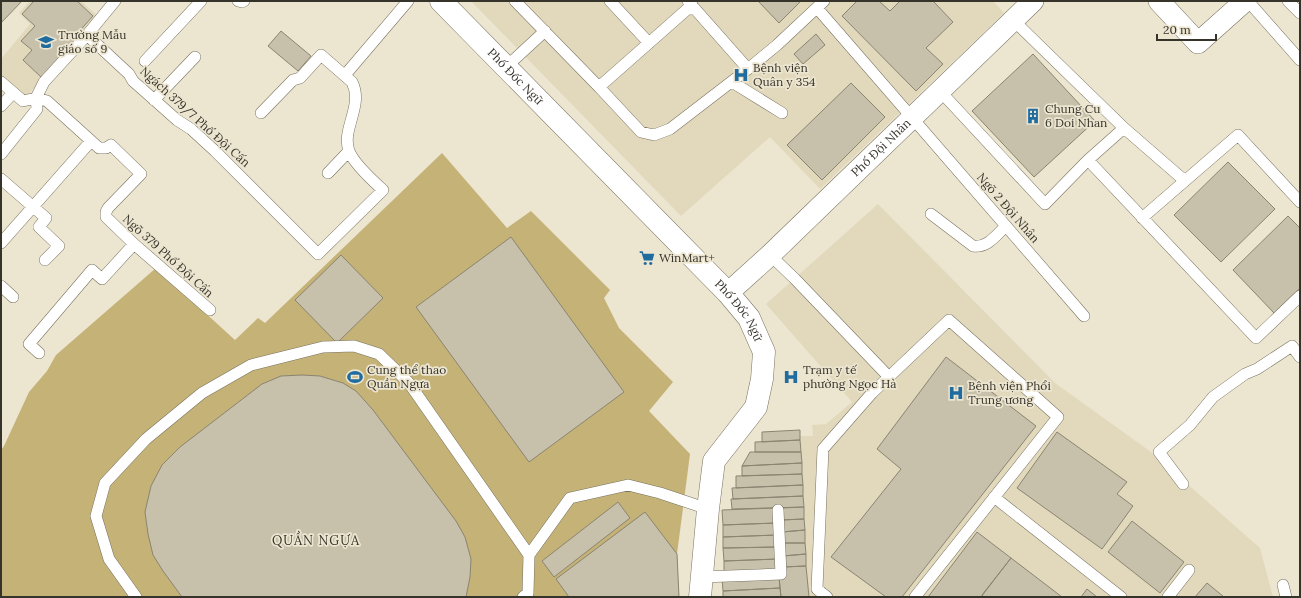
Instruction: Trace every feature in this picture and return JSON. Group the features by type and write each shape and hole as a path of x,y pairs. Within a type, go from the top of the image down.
{"street":[{"name":"Phố Đốc Ngữ","path":"441,1 728,293 749,318 764,352 762,379 756,407 714,461 700,587"},
{"path":"1159,1 1198,43 1247,1"},
{"name":"Phố Đội Nhân","path":"728,293 770,255 940,91 1022,8"}],"lane":[{"path":"1,154 37,109 36,98 44,82 87,35 115,1"},
{"path":"145,61 201,1"},
{"path":"238,1 244,1"},
{"path":"344,75 408,1"},
{"path":"515,1 641,132 654,135 670,129 732,82 821,4"},
{"path":"610,1 649,43"},
{"path":"1247,1 1300,60"},
{"path":"1288,1 1300,13"},
{"path":"599,88 649,43 690,3 748,69"},
{"name":"Ngõ 2 Đội Nhân","path":"821,4 912,118 1084,316"},
{"path":"1022,8 1124,128 1185,182"},
{"path":"506,66 545,31"},
{"name":"Ngách 379/7 Phố Đội Cấn","path":"87,35 129,74 133,81 215,151 318,254 383,190 364,172 349,151"},
{"path":"261,113 293,80 300,78 321,55 352,82 357,96 348,141 349,151 328,173"},
{"path":"154,100 195,58"},
{"name":"Ngõ 379 Phố Đội Cấn","path":"1,82 23,101 36,98 47,101 99,148 106,148 111,145 141,174 106,212 106,216 134,244 210,310"},
{"path":"732,82 782,113"},
{"path":"940,91 1045,204 1088,160 1124,128"},
{"path":"1,106 13,93"},
{"path":"1142,218 1238,135 1300,202"},
{"path":"1,243 91,141"},
{"path":"1088,160 1256,338 1300,296"},
{"path":"1,179 46,218 39,227 59,246 45,260"},
{"path":"931,214 973,246 980,247 986,244 1006,226"},
{"path":"39,353 29,344 92,270 102,279 134,244"},
{"path":"770,255 795,278 889,377"},
{"path":"1,286 13,297"},
{"path":"828,597 817,589 823,449 872,393 949,320 1058,417 915,597"},
{"path":"1183,484 1159,452 1190,425 1213,397 1245,374 1257,369 1296,343 1300,357"},
{"path":"136,597 109,559 96,516 105,483 146,439 202,393 251,365 323,347 354,346 379,354 409,383 529,555"},
{"path":"527,596 529,555 570,498 628,485 660,493 708,509"},
{"path":"994,497 1121,597"},
{"path":"700,587 781,574 778,510"},
{"path":"1168,597 1189,570"},
{"path":"1283,585 1286,597"}],"shaded area":[{"name":"Trường Mẫu giáo số 9","path":"30,1 81,1 99,17 25,98 1,79 1,59 30,24 19,13"},
{"name":"Bệnh viện Quân y 354","path":"471,1 993,1 1004,13 820,189 770,137 681,216"},
{"name":"Cung thể thao Quần Ngựa","path":"442,153 507,228 531,211 610,290 604,298 619,328 673,382 649,411 690,454 677,554 679,597 1,597 1,450 29,392 47,371 56,355 156,268 235,340 258,318 265,323"},
{"name":"Bệnh viện Phổi Trung ương","path":"878,204 1055,383 1151,452 1260,548 1273,597 809,597 806,566 800,436 813,436 812,425 826,424 852,402 766,304"}],"building":[{"path":"1,1 22,1 1,23"},
{"name":"Trường Mẫu giáo số 9","path":"34,1 77,1 93,16 75,36 78,39 42,78 23,60 32,50 21,41 35,26 22,14"},
{"path":"758,1 801,1 779,23"},
{"path":"857,1 879,1 890,11 900,1 933,1 953,22 926,48 943,64 916,91 842,16"},
{"path":"281,31 311,56 298,71 268,46"},
{"path":"816,34 825,45 803,64 794,54"},
{"name":"Chung Cu 6 Doi Nhan","path":"1033,54 1095,121 1034,177 972,111"},
{"path":"851,83 885,117 822,180 787,145"},
{"path":"1228,162 1275,209 1221,262 1174,215"},
{"path":"1288,216 1300,228 1300,288 1274,313 1233,270"},
{"path":"511,237 624,392 529,462 416,307"},
{"path":"341,255 383,298 337,343 295,300"},
{"path":"946,357 1036,426 902,597 886,597 831,557 901,469 877,449"},
{"path":"281,376 320,376 343,383 356,391 373,410 456,521 465,537 471,559 470,577 466,597 182,597 153,555 148,534 145,512 151,486 162,465 180,447 262,384"},
{"path":"800,430 800,440 762,442 762,432"},
{"path":"1057,432 1127,482 1117,494 1133,506 1102,549 1017,488"},
{"path":"800,440 801,452 755,452 755,442"},
{"path":"750,452 801,452 802,463 742,466"},
{"path":"802,463 802,474 742,476 742,466"},
{"path":"802,474 803,485 736,488 736,476"},
{"path":"803,485 803,496 733,499 732,488"},
{"path":"803,496 804,507 732,509 731,499"},
{"path":"618,502 630,518 554,577 542,561"},
{"path":"804,507 804,519 781,520 781,508"},
{"path":"776,508 776,523 723,525 722,510"},
{"path":"645,512 677,554 679,597 569,597 556,579"},
{"path":"804,519 805,530 782,532 781,520"},
{"path":"1132,521 1184,562 1160,593 1108,552"},
{"path":"776,523 777,535 723,537 723,525"},
{"path":"805,530 805,543 782,543 782,532"},
{"path":"977,532 1011,558 981,597 928,597"},
{"path":"777,535 777,547 723,548 723,537"},
{"path":"782,543 805,543 806,554 783,556"},
{"path":"777,547 778,559 724,561 723,548"},
{"path":"806,554 806,566 783,567 783,556"},
{"path":"1011,558 1062,597 984,597 982,595"},
{"path":"778,559 778,571 724,573 724,561"},
{"path":"806,566 809,597 781,597 779,577 783,567"},
{"path":"779,577 780,588 723,591 722,579"},
{"path":"1207,583 1224,597 1195,597"},
{"path":"780,588 781,597 723,597 723,591"},
{"path":"1087,589 1097,597 1081,597"}],"place":[{"name":"Trường Mẫu giáo số 9","path":"46,42"},
{"name":"Bệnh viện Quân y 354","path":"741,75"},
{"name":"Chung Cu 6 Doi Nhan","path":"1033,116"},
{"name":"WinMart+","path":"647,258"},
{"name":"Cung thể thao Quần Ngựa","path":"355,377"},
{"name":"Trạm y tế phường Ngọc Hà","path":"791,377"},
{"name":"Bệnh viện Phổi Trung ương","path":"956,393"}],"district":[{"name":"QUẦN NGỰA","path":"316,540"}]}
